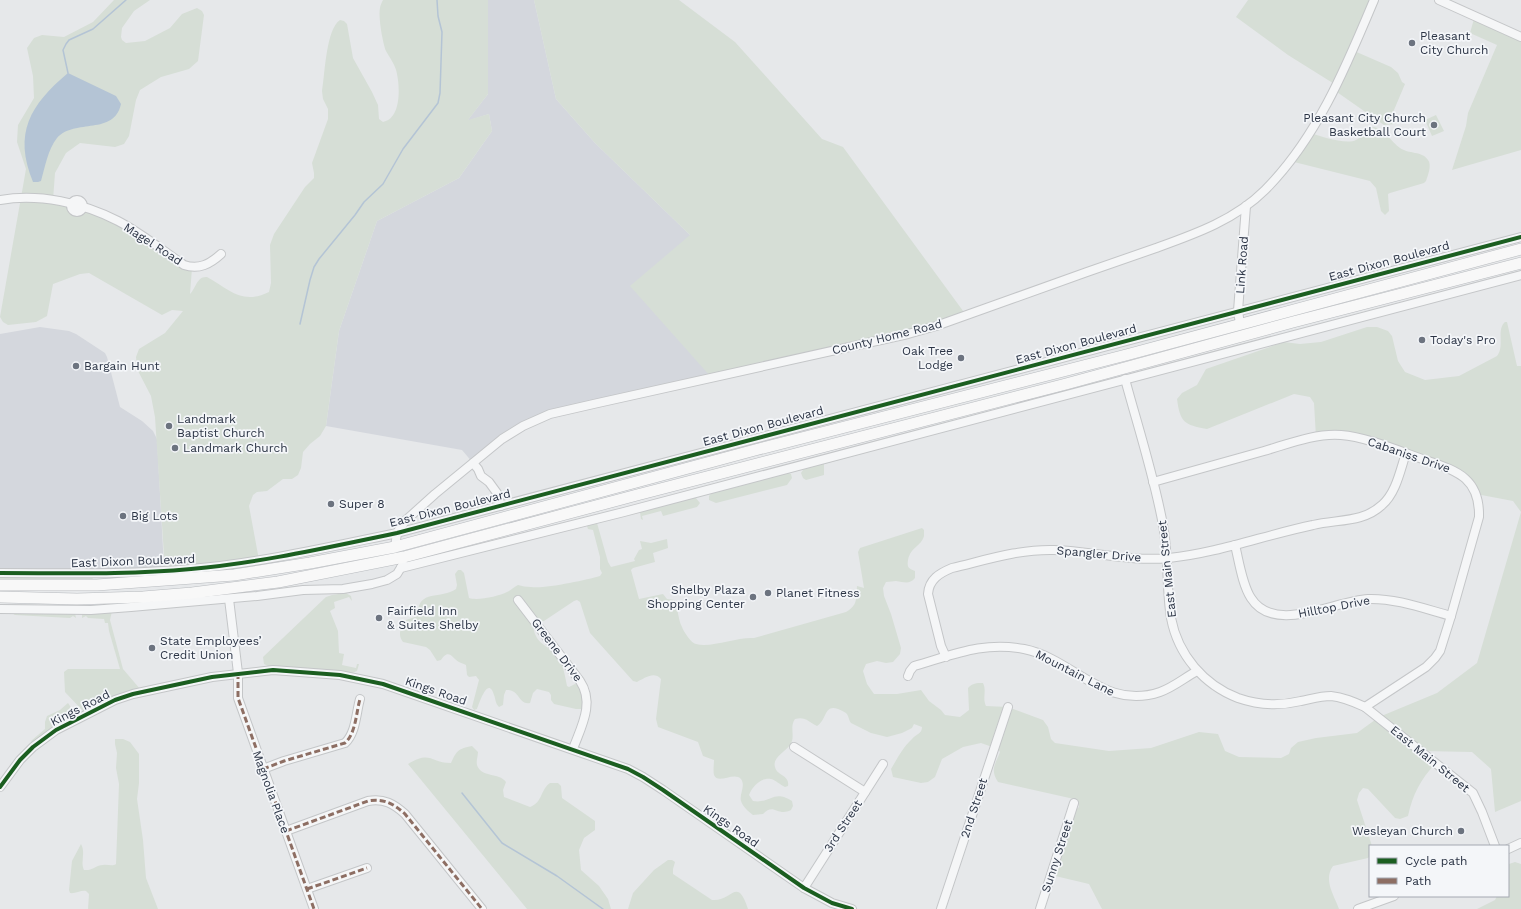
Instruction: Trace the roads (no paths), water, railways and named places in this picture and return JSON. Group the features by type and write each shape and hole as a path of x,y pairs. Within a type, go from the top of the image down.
{"highway":[{"name":"East Dixon Boulevard","path":"0,585 98,585 234,575 310,564 395,547 1056,372 1138,352 1240,324 1436,265 1521,249"},
{"path":"1449,287 1447,278 1450,275 1512,257 1521,252"},
{"path":"0,597 74,604 278,582 328,572 402,563 637,494 789,456 980,405 1067,389 1374,301 1449,287 1521,262"},
{"path":"1374,301 1387,291 1437,278 1438,275 1436,265"},
{"path":"1067,389 1068,377 1070,375 1124,360 1138,352"},
{"path":"980,405 998,396 1053,379 1056,372"},
{"path":"402,563 405,551 410,548 489,526 495,520"},
{"path":"328,572 337,567 389,554 394,551 395,547"}],"street":[{"name":"County Home Road","path":"395,547 397,533 405,521 416,510 473,462 520,428 550,414 908,334 1171,243 1205,230 1230,217 1264,191 1277,177 1318,120 1336,85 1374,0"},
{"path":"1439,0 1521,37"},
{"name":"Magel Road","path":"0,200 15,197 44,198 84,207 118,221 192,268 212,262 221,254"},
{"name":"Link Road","path":"1240,324 1238,311 1246,206"},
{"name":"East Dixon Boulevard","path":"0,573 168,571 224,565 309,552 397,533 1238,311 1436,265 1521,237"},
{"path":"0,608 74,604 131,607 229,599 303,590 333,590 372,584 387,580 397,574 402,563 792,467 1067,389 1125,379 1449,287 1521,275"},
{"path":"1053,360 1056,372"},
{"name":"East Main Street","path":"1125,379 1164,526 1168,558 1172,620 1184,654 1197,671 1214,685 1236,697 1249,701 1272,704 1288,704 1330,696 1344,698 1365,707 1472,793 1482,812 1494,845"},
{"name":"Cabaniss Drive","path":"1153,482 1310,438 1339,435 1351,436 1451,468 1467,480 1476,494 1479,517 1452,616 1440,651 1432,662 1365,707"},
{"name":"Spangler Drive","path":"946,657 941,646 928,594 932,580 945,571 1011,554 1039,550 1114,557 1168,558 1197,554 1314,524 1358,518 1369,514 1383,505 1393,490 1406,454"},
{"path":"789,456 792,467"},
{"path":"473,462 481,476 489,482 497,493 500,506"},
{"name":"Hilltop Drive","path":"1235,545 1248,592 1255,603 1270,613 1285,616 1297,615 1355,600 1384,599 1452,616"},
{"name":"East Dixon Boulevard","path":"97,573 98,585"},
{"name":"Magnolia Place","path":"229,599 238,673 238,698 314,909"},
{"name":"Greene Drive","path":"518,600 580,681 586,693 588,702 587,709 573,750"},
{"name":"Mountain Lane","path":"908,676 914,666 988,646 1024,649 1049,658 1106,690 1128,696 1160,692 1197,671"},
{"name":"Kings Road","path":"0,787 30,749 56,730 115,700 134,694 159,688 260,670 320,673 360,678 443,704 611,763 643,777 804,888 832,903 852,909"},
{"path":"263,769 284,761 345,743 353,731 360,699"},
{"name":"2nd Street","path":"941,909 1008,707"},
{"path":"794,747 865,792"},
{"name":"3rd Street","path":"804,888 883,764"},
{"path":"286,831 368,801 377,800 393,804 405,814 482,909"},
{"name":"Sunny Street","path":"1040,909 1074,803"},
{"path":"1509,849 1521,843"},
{"path":"307,890 367,868"},
{"path":"1358,909 1391,897"}],"water":[{"path":"68,73 116,96 121,104 117,114 111,120 102,124 65,132 57,138 49,153 41,181 33,182 27,165 25,149 25,134 29,121 35,109 44,97"}],"waterway":[{"path":"68,73 63,50 69,40 93,29 126,0"},
{"path":"300,324 314,267 364,202 383,184 403,149 438,103 440,93 442,32 438,16 437,0"},
{"path":"462,793 502,843 557,876 603,909"}],"place":[{"name":"Pleasant City Church","path":"1412,43"},
{"name":"Pleasant City Church Basketball Court","path":"1434,125"},
{"name":"Today's Pro","path":"1422,340"},
{"name":"Oak Tree Lodge","path":"961,358"},
{"name":"Bargain Hunt","path":"76,366"},
{"name":"Landmark Baptist Church","path":"169,426"},
{"name":"Landmark Church","path":"175,448"},
{"name":"Super 8","path":"331,504"},
{"name":"Big Lots","path":"123,516"},
{"name":"Planet Fitness","path":"768,593"},
{"name":"Shelby Plaza Shopping Center","path":"753,597"},
{"name":"Fairfield Inn & Suites Shelby","path":"379,618"},
{"name":"State Employees’ Credit Union","path":"152,648"},
{"name":"Wesleyan Church","path":"1461,831"}]}
